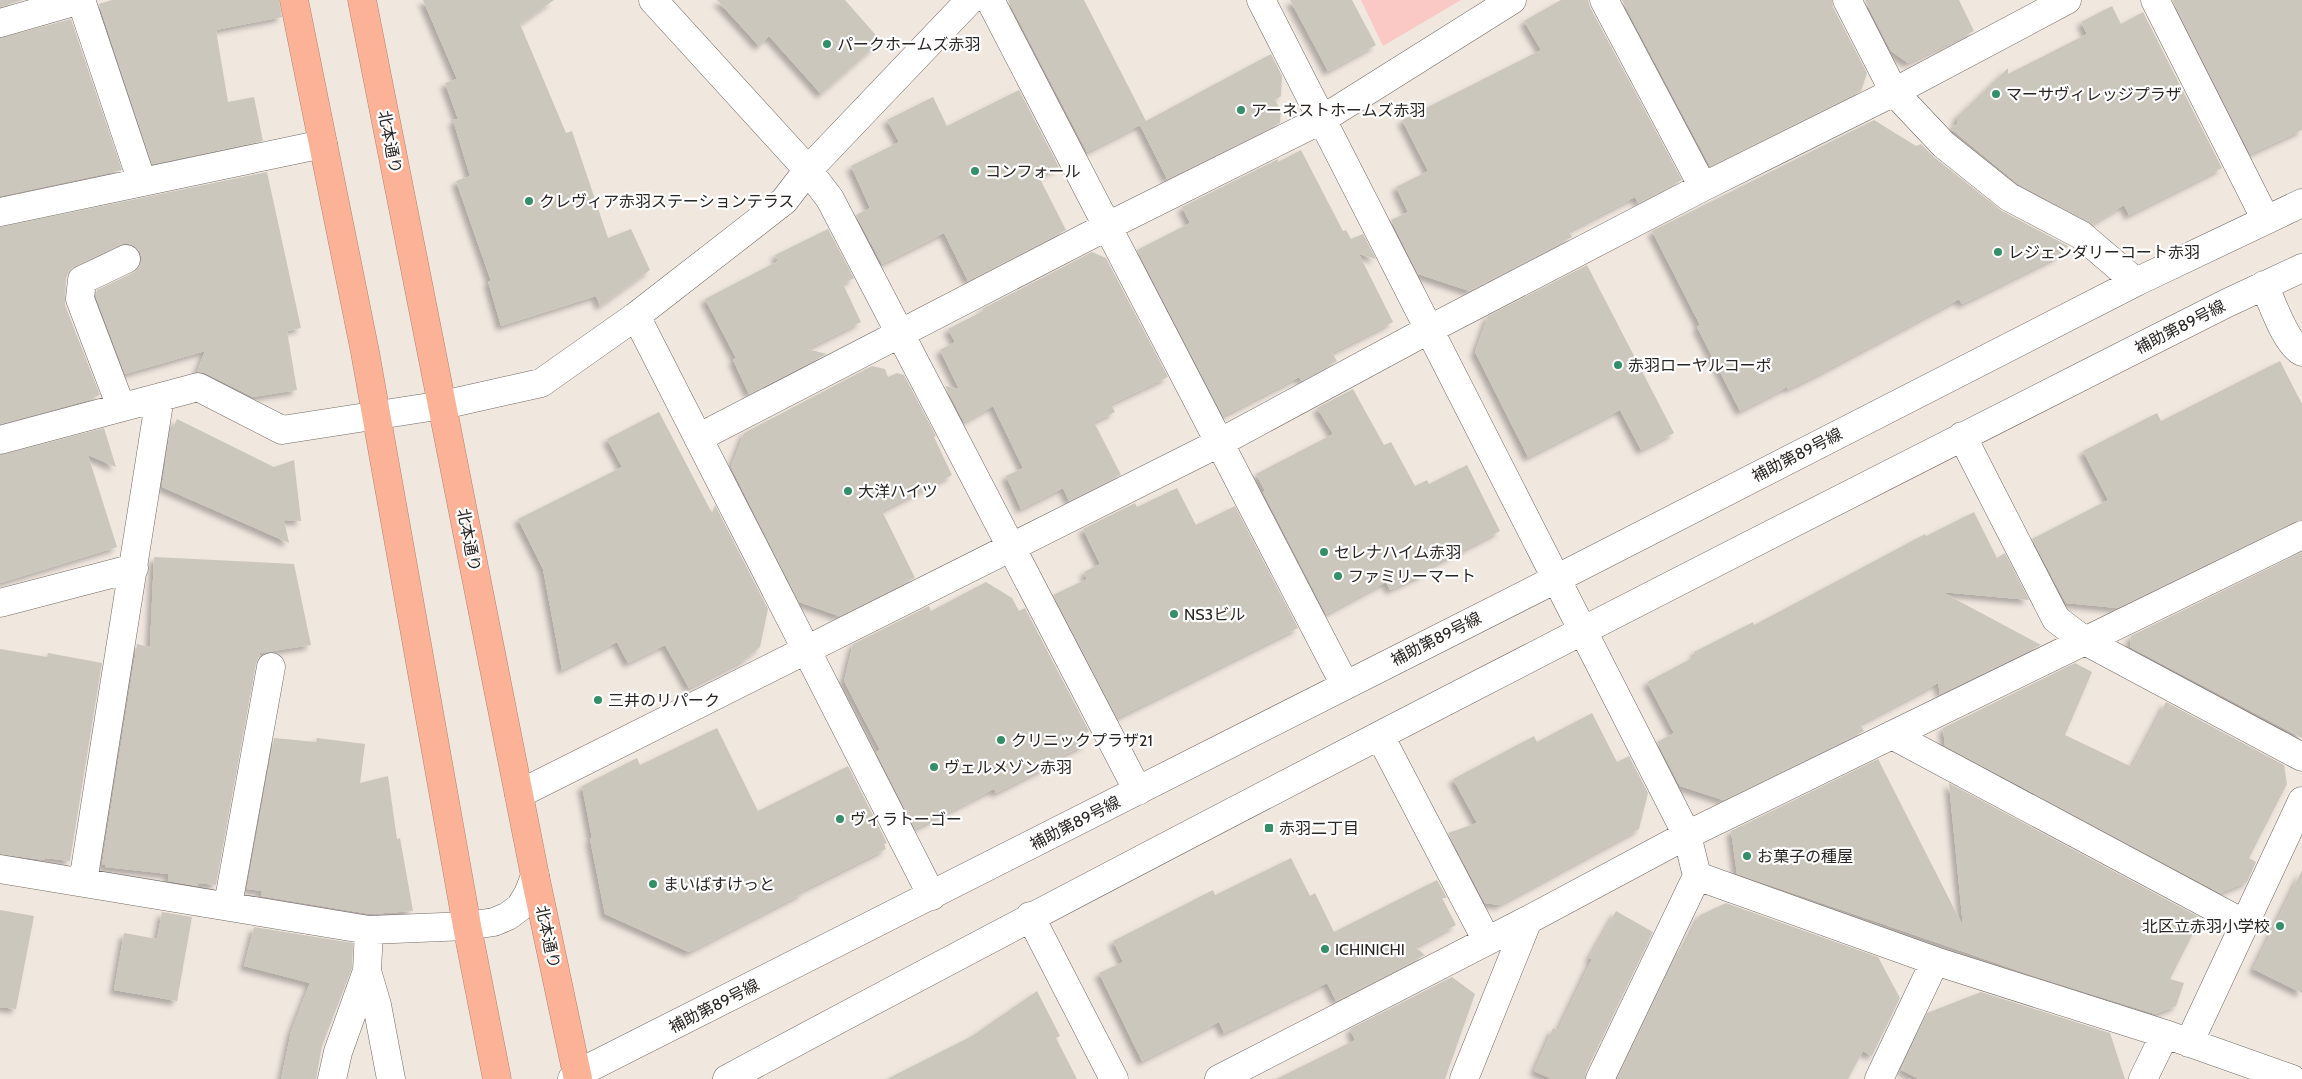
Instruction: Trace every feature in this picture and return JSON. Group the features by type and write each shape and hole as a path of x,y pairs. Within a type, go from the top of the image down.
{"highway":[{"path":"294,0 376,415 467,926 497,1079"},
{"name":"北本通り","path":"362,0 576,1077"}],"street":[{"path":"0,23 81,0 142,182"},
{"path":"652,0 808,170 830,199 902,334 1138,791"},
{"path":"0,440 198,387 282,430 443,405 541,383 636,316 784,200 808,170 970,0"},
{"path":"990,0 1345,685"},
{"path":"1261,0 1321,120 1430,328 1556,579 1584,629 1687,835 1697,876 1600,1079"},
{"path":"698,438 1108,226 1321,120 1512,0"},
{"path":"1604,0 1703,187"},
{"path":"1847,0 1894,92 1944,145 2009,197 2081,235 2136,282"},
{"path":"519,794 806,648 1219,442 1430,328 1703,187 1894,92 2067,0"},
{"path":"2155,0 2266,220"},
{"path":"0,212 323,144"},
{"name":"補助第89号線","path":"576,1077 2136,282 2302,203"},
{"path":"121,407 80,298 82,280 126,259"},
{"name":"補助第89号線","path":"727,1079 1030,916 1584,629 1962,436 2302,268"},
{"path":"2264,286 2295,348 2302,352"},
{"path":"636,316 932,896"},
{"path":"83,882 160,397"},
{"path":"1962,436 2056,619 2085,641 2302,757"},
{"path":"1219,1079 1528,920 1687,835 2302,535"},
{"path":"0,603 134,568"},
{"path":"228,905 271,667"},
{"path":"1892,735 2245,924"},
{"path":"1380,736 1487,941"},
{"path":"2143,1079 2177,1039 2245,924 2302,801"},
{"path":"0,869 228,905 369,930 467,926 494,922 508,916 520,907 528,894 535,876"},
{"path":"1697,876 1935,960 2177,1039 2292,1079"},
{"path":"1030,916 1114,1079"},
{"path":"1464,1079 1528,920"},
{"path":"332,1079 338,1052 367,971 369,930"},
{"path":"1879,1079 1935,960"},
{"path":"367,971 377,1005 392,1079"}],"shaded area":[{"path":"1361,0 1461,0 1383,46"}],"building":[{"path":"0,0 23,0 0,7"},
{"path":"112,0 279,0 282,17 216,30 228,102 254,97 263,141 152,164 99,4"},
{"path":"423,0 554,0 520,24 566,133 572,131 608,238 631,229 650,270 600,306 596,296 501,326 488,281 491,281 456,181 470,176 453,120 458,119 445,83 457,79"},
{"name":"パークホームズ赤羽","path":"717,0 845,0 881,41 821,94 769,36 759,46"},
{"path":"1008,0 1084,0 1146,121 1271,54 1282,76 1281,96 1275,100 1281,111 1280,123 1167,179 1140,125 1087,152"},
{"path":"1290,0 1352,0 1376,45 1328,71"},
{"path":"1561,0 1588,0 1682,180 1638,203 1635,197 1569,231 1572,237 1469,291 1418,274 1391,220 1408,212 1396,187 1428,171 1402,120 1541,50 1524,21"},
{"path":"1622,0 1832,0 1833,7 1867,73 1861,91 1710,166"},
{"path":"1865,0 1959,0 1974,31 1908,63 1891,51"},
{"path":"2172,0 2302,0 2302,130 2250,154"},
{"path":"2112,6 2121,24 2143,12 2222,168 2129,215 2124,205 2092,224 2018,184 1950,128 1957,124 1957,117 2008,68 2008,74 2087,34 2081,22"},
{"path":"71,19 122,170 0,196 0,38"},
{"name":"コンフォール","path":"1019,90 1059,167 1039,177 1066,230 968,281 944,233 882,264 856,215 870,208 851,166 899,142 887,120 933,97 947,126"},
{"path":"1874,120 1916,146 1921,144 1934,157 2002,211 2068,246 2057,257 1962,304 1959,299 1817,375 1788,389 1787,387 1740,411 1697,327 1700,325 1652,231"},
{"path":"1301,150 1343,231 1346,230 1351,239 1363,234 1376,259 1359,254 1393,322 1332,353 1337,361 1302,381 1299,377 1223,416 1137,250 1190,223 1182,207 1278,159 1278,162"},
{"path":"267,172 301,328 287,331 297,390 253,397 205,373 197,372 205,351 125,374 96,297 97,290 133,273 139,267 142,260 140,252 134,246 127,243 75,266 69,271 66,278 65,305 100,395 0,424 0,227"},
{"path":"828,229 854,278 843,284 861,322 807,349 827,354 749,394 733,360 736,358 705,299 778,261 775,255"},
{"path":"1092,252 1106,258 1168,377 1111,404 1115,412 1094,422 1121,475 1069,501 1063,488 1021,509 1006,476 1023,468 993,406 964,422 945,386 959,389 940,350 955,342 948,329 983,311 982,309"},
{"path":"1587,265 1674,433 1641,450 1620,410 1528,457 1475,352 1488,316"},
{"path":"2280,361 2302,404 2302,520 2295,521 2117,608 2066,603 2032,539 2108,500 2083,451 2157,413 2161,421"},
{"path":"872,366 885,369 888,377 897,373 904,375 936,436 934,437 952,475 882,511 915,578 839,616 799,602 731,467 744,433"},
{"path":"1353,389 1384,445 1391,442 1415,486 1427,480 1429,484 1467,465 1500,531 1422,571 1424,574 1390,590 1386,582 1326,614 1263,492 1265,491 1256,474 1333,434 1317,408"},
{"path":"659,412 712,513 715,505 768,609 760,647 744,660 689,688 665,645 628,663 617,642 562,670 543,569 518,519 622,467 607,439"},
{"path":"177,419 274,467 294,460 301,521 284,520 289,543 162,487 169,437"},
{"path":"104,428 116,467 88,455 117,547 0,583 0,455"},
{"name":"NS3ビル","path":"1177,488 1196,525 1235,506 1298,628 1117,718 1053,595 1087,579 1084,572 1100,564 1083,529 1135,503 1137,507"},
{"path":"1974,512 1997,558 2005,553 2029,600 1942,592 2041,645 1940,694 1938,683 1860,724 1864,731 1723,800 1680,786 1657,742 1674,733 1647,682 1696,656 1694,652 1753,622 1754,625 1925,534 1926,536"},
{"path":"2302,552 2302,738 2130,647 2131,636"},
{"path":"154,557 294,564 311,645 260,653 256,664 216,885 198,883 198,886 168,881 169,874 105,867 105,865 102,865 137,644 150,647"},
{"path":"986,582 1012,598 1019,611 1025,608 1089,731 1082,735 1086,744 1046,764 1047,767 996,793 994,789 915,829 876,752 880,750 844,681 853,644 929,606 931,611"},
{"path":"0,649 47,657 48,653 102,663 70,861 45,858 44,860 0,854"},
{"path":"2075,663 2092,672 2065,735 2132,767 2166,702 2284,765 2287,784 2249,858 2256,862 2247,882 2220,893 1945,746 1943,728"},
{"path":"1592,713 1617,762 1629,756 1648,793 1639,829 1499,905 1485,903 1448,833 1477,823 1453,779 1534,736 1537,742"},
{"path":"717,728 758,811 848,766 887,843 884,844 886,849 802,891 803,893 689,952 605,914 582,786 637,758 640,765"},
{"path":"274,738 316,742 317,738 365,744 360,783 388,776 397,839 400,838 413,911 370,914 261,896 262,891 247,889"},
{"path":"1878,759 1963,926 1949,783 2201,918 2170,979 2184,983 2176,1006 2155,1014 2028,974 1737,874 1731,831"},
{"path":"1291,858 1310,896 1315,893 1334,932 1437,880 1447,898 1442,898 1456,925 1415,947 1425,955 1336,1001 1327,983 1224,1033 1219,1022 1142,1061 1099,973 1123,962 1113,941 1213,890 1215,895"},
{"path":"2302,870 2302,993 2253,969"},
{"path":"1726,903 1878,957 1900,998 1872,1056 1863,1051 1848,1079 1617,1079 1680,948 1683,949 1700,915"},
{"path":"0,910 34,916 16,1009 0,1007"},
{"path":"1616,911 1653,932 1586,1072 1585,1079 1552,1079 1534,1071 1553,1028 1558,1030 1592,959 1589,958"},
{"path":"162,912 192,917 177,1001 114,990 124,933 157,939"},
{"path":"254,927 353,943 352,968 322,1046 316,1079 281,1079 291,1032 310,983 244,966"},
{"path":"1452,977 1475,994 1445,1079 1276,1079 1355,1040 1350,1029"},
{"path":"1037,991 1060,1036 1056,1038 1077,1079 887,1079 972,1036"},
{"path":"1981,992 2110,1033 2125,1079 1919,1079 1901,1070 1927,1013"}],"place":[{"name":"パークホームズ赤羽","path":"827,44"},
{"name":"マーサヴィレッジプラザ","path":"1996,94"},
{"name":"アーネストホームズ赤羽","path":"1241,110"},
{"name":"コンフォール","path":"975,171"},
{"name":"クレヴィア赤羽ステーションテラス","path":"529,201"},
{"name":"レジェンダリーコート赤羽","path":"1998,252"},
{"name":"赤羽ローヤルコーポ","path":"1618,365"},
{"name":"大洋ハイツ","path":"848,491"},
{"name":"セレナハイム赤羽","path":"1324,552"},
{"name":"ファミリーマート","path":"1338,576"},
{"name":"NS3ビル","path":"1174,614"},
{"name":"三井のリパーク","path":"598,700"},
{"name":"クリニックプラザ21","path":"1001,740"},
{"name":"ヴェルメゾン赤羽","path":"934,767"},
{"name":"ヴィラトーゴー","path":"840,819"},
{"name":"赤羽二丁目","path":"1269,828"},
{"name":"お菓子の種屋","path":"1747,856"},
{"name":"まいばすけっと","path":"653,884"},
{"name":"北区立赤羽小学校","path":"2280,926"},
{"name":"ICHINICHI","path":"1325,949"}]}
